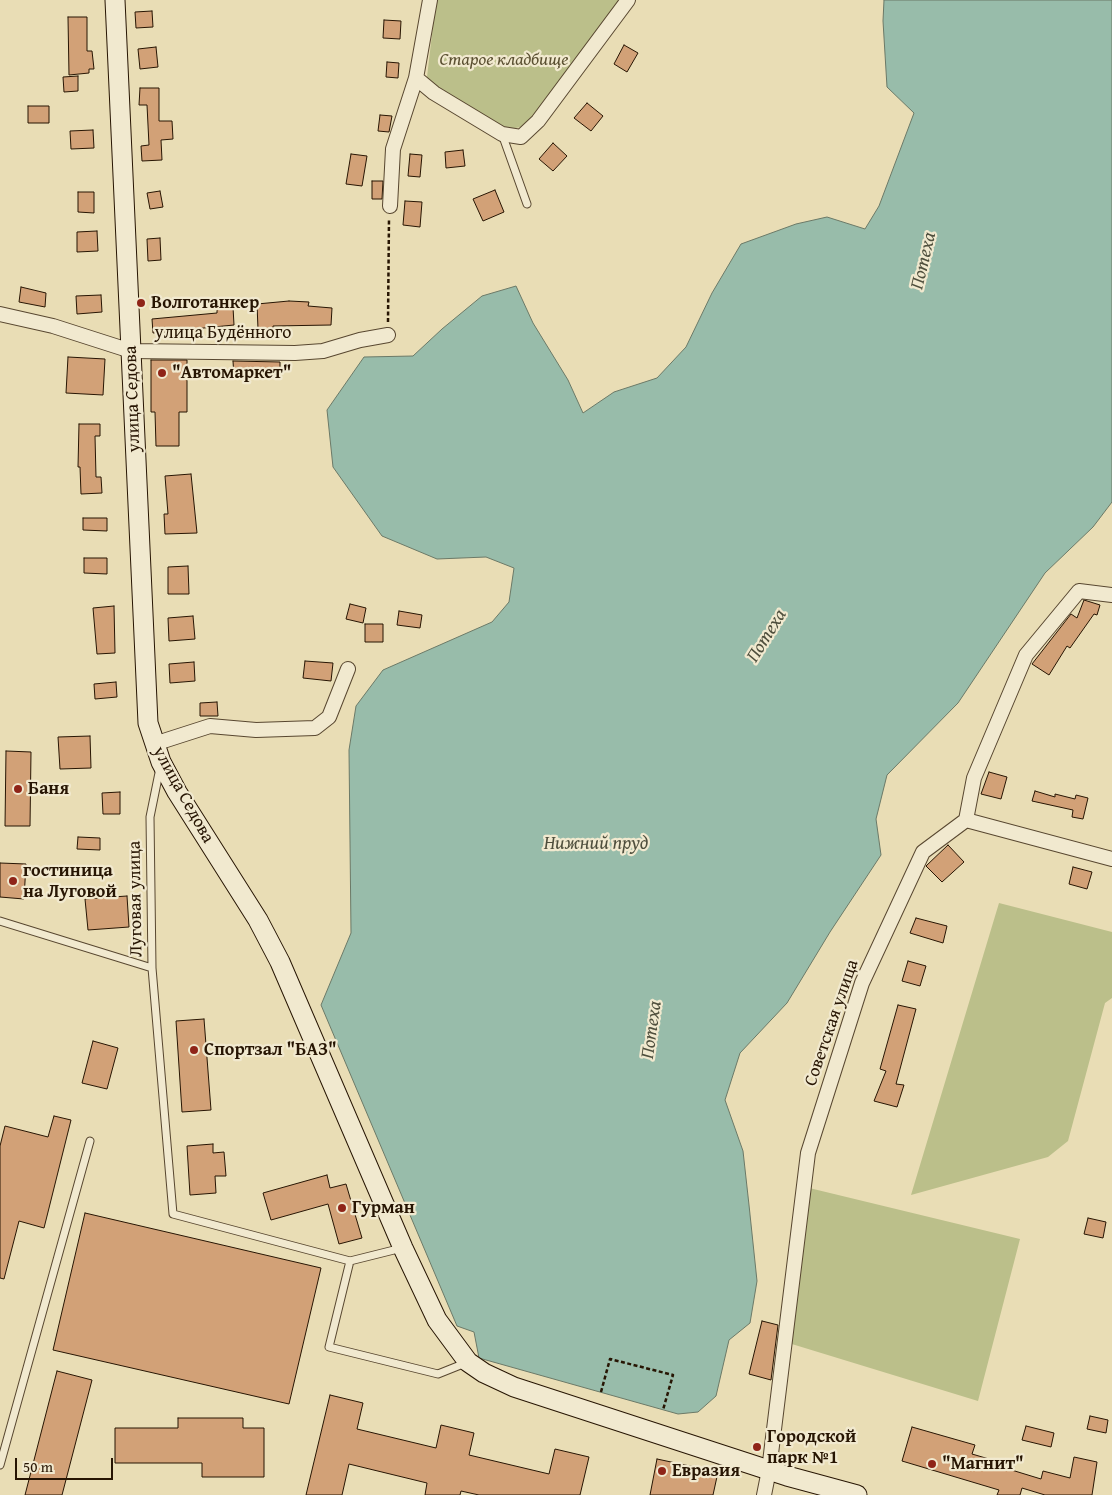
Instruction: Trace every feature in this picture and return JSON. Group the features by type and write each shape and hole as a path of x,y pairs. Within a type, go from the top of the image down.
{"main road":[{"name":"улица Седова","path":"115,0 146,694 154,744 177,792 258,920 280,962 403,1248 437,1320 468,1362 484,1373 514,1387 769,1470 857,1495"}],"street":[{"path":"390,206 393,149 416,78 430,0"},
{"path":"416,78 434,93 502,134 521,137 538,121 628,0"},
{"name":"улица Будённого","path":"0,314 53,326 131,352 295,353 323,351 360,340 388,335"},
{"path":"1112,594 1079,590 1026,655 974,778 966,820 1112,859"},
{"path":"154,744 210,726 256,730 315,728 330,717 348,669"},
{"name":"Советская улица","path":"764,1495 769,1470 808,1153 862,983 883,942 923,852 966,820"}],"lane":[{"path":"502,134 527,204"},
{"name":"Луговая улица","path":"0,921 152,968 150,817 161,762"},
{"path":"152,968 173,1214 350,1262 403,1248"},
{"path":"0,1465 90,1141"},
{"path":"350,1262 329,1347 438,1374 468,1362"}],"path":[{"path":"388,335 390,206"},
{"path":"601,1392 610,1359 673,1375 663,1410"}],"green space":[{"name":"Старое кладбище","path":"436,0 623,0 526,126 505,130 431,86 427,77"},
{"path":"999,903 1112,932 1112,998 1105,1003 1068,1141 1048,1157 911,1195"},
{"path":"801,1186 1020,1239 978,1401 782,1341"}],"water":[{"name":"Нижний пруд","path":"884,0 1112,0 1112,502 1093,527 1045,573 958,703 887,775 876,819 881,855 830,932 787,1003 740,1053 725,1100 743,1151 757,1281 750,1323 729,1340 716,1396 698,1412 678,1414 479,1358 474,1332 457,1326 321,1005 351,933 349,750 356,706 383,670 492,622 509,602 514,568 486,557 437,559 382,536 333,467 327,410 364,357 413,356 482,296 516,286 533,323 568,380 583,413 614,392 657,378 686,347 712,293 741,244 796,224 827,217 865,229 879,206 914,113 887,87 883,21"}],"building":[{"path":"152,11 153,27 136,28 135,12"},
{"path":"68,17 87,17 87,51 92,51 94,69 89,69 89,73 69,75"},
{"path":"384,20 401,21 400,39 383,38"},
{"path":"624,45 638,53 627,72 614,64"},
{"path":"156,47 158,67 140,69 138,49"},
{"path":"387,62 399,63 398,78 386,77"},
{"path":"78,76 78,91 64,92 63,77"},
{"path":"140,88 159,88 159,121 172,121 173,139 161,140 162,160 142,161 141,146 149,145 147,105 139,105"},
{"path":"587,103 603,116 591,131 574,118"},
{"path":"28,106 49,106 49,123 28,123"},
{"path":"380,115 392,116 389,132 378,131"},
{"path":"93,130 94,148 71,149 70,131"},
{"path":"553,143 567,156 553,171 539,159"},
{"path":"463,150 465,166 446,168 445,152"},
{"path":"351,154 367,156 362,186 346,184"},
{"path":"410,154 422,155 420,177 408,176"},
{"path":"372,181 383,181 382,199 372,199"},
{"path":"495,190 504,212 483,221 473,199"},
{"path":"160,191 163,207 150,209 147,193"},
{"path":"78,192 94,192 94,213 78,212"},
{"path":"405,201 422,202 420,227 403,225"},
{"path":"97,231 98,251 77,252 77,232"},
{"path":"160,238 161,260 148,261 147,239"},
{"path":"21,287 46,293 45,307 19,302"},
{"path":"101,295 102,312 77,314 76,296"},
{"path":"289,301 309,302 308,306 332,308 331,325 273,326 273,328 258,329 257,304"},
{"path":"233,307 234,325 153,333 152,319 217,313 217,308"},
{"path":"68,357 105,359 103,395 66,393"},
{"path":"151,360 187,360 187,412 179,412 179,446 156,446 155,412 151,412"},
{"path":"233,361 280,362 280,374 234,377"},
{"path":"79,424 100,424 100,436 95,436 96,477 101,477 102,493 81,494 80,467 78,467"},
{"path":"191,474 197,533 165,534 164,514 168,514 165,476"},
{"path":"83,518 107,518 107,531 83,530"},
{"path":"84,558 107,558 107,574 84,573"},
{"path":"188,566 189,594 168,594 168,567"},
{"path":"1084,600 1100,605 1097,615 1094,614 1070,648 1067,646 1049,675 1032,664 1071,614 1077,618"},
{"path":"350,604 366,608 363,623 346,619"},
{"path":"114,606 115,653 97,654 93,608"},
{"path":"399,611 422,615 420,628 397,625"},
{"path":"193,616 195,639 169,641 168,618"},
{"path":"365,624 383,624 383,642 365,642"},
{"path":"305,661 333,663 331,681 303,678"},
{"path":"194,662 195,681 170,683 169,664"},
{"path":"116,682 117,697 95,699 94,684"},
{"path":"217,702 218,716 200,716 200,703"},
{"path":"90,736 91,768 60,769 58,737"},
{"name":"Баня","path":"6,751 31,752 30,826 5,826"},
{"path":"989,772 1007,777 1001,799 981,794"},
{"path":"1035,791 1055,797 1055,794 1075,799 1076,795 1088,798 1083,819 1072,817 1073,810 1032,801"},
{"path":"120,792 120,814 103,814 102,793"},
{"path":"78,837 100,838 100,850 77,849"},
{"path":"948,845 964,862 942,882 926,866"},
{"name":"гостиница на Луговой","path":"0,863 26,864 24,899 0,897"},
{"path":"1073,867 1092,872 1087,889 1069,884"},
{"path":"127,896 129,927 88,930 85,899"},
{"path":"916,918 947,926 943,943 910,933"},
{"path":"908,961 926,966 920,986 902,981"},
{"path":"898,1005 916,1009 896,1084 904,1085 897,1107 874,1101 886,1071 880,1069"},
{"path":"204,1019 211,1110 182,1112 176,1021"},
{"path":"93,1041 118,1048 107,1089 82,1083"},
{"path":"54,1116 71,1120 44,1228 19,1221 4,1279 0,1278 0,1146 5,1126 48,1137"},
{"path":"213,1144 213,1153 224,1152 226,1176 215,1176 216,1193 190,1195 187,1146"},
{"path":"327,1175 330,1188 346,1184 362,1238 339,1244 328,1204 271,1220 263,1193"},
{"path":"85,1213 321,1268 289,1404 53,1350"},
{"path":"1088,1218 1106,1222 1103,1238 1084,1234"},
{"path":"762,1321 778,1325 771,1380 749,1374"},
{"path":"57,1371 92,1380 62,1495 25,1495"},
{"path":"330,1395 363,1403 357,1429 436,1448 441,1425 474,1433 469,1455 549,1474 555,1449 589,1457 580,1495 479,1495 461,1491 460,1495 425,1495 427,1483 349,1464 342,1495 306,1495"},
{"path":"1090,1416 1108,1420 1106,1433 1087,1429"},
{"path":"178,1418 243,1418 243,1428 264,1428 264,1477 202,1477 202,1463 115,1463 115,1428 178,1428"},
{"path":"1026,1426 1054,1433 1051,1447 1022,1440"},
{"path":"912,1427 975,1445 972,1454 1006,1464 1005,1468 1041,1479 1043,1471 1070,1478 1074,1457 1097,1462 1092,1495 1045,1495 1022,1488 1020,1495 997,1495 999,1490 902,1461"},
{"path":"657,1459 718,1472 713,1495 650,1495"}],"place":[{"name":"Волготанкер","path":"141,303"},
{"name":"\"Автомаркет\"","path":"162,373"},
{"name":"Баня","path":"18,789"},
{"name":"гостиница на Луговой","path":"13,881"},
{"name":"Спортзал \"БАЗ\"","path":"194,1050"},
{"name":"Гурман","path":"342,1208"},
{"name":"Городской парк №1","path":"757,1447"},
{"name":"\"Магнит\"","path":"932,1464"},
{"name":"Евразия","path":"662,1471"}],"water label":[{"name":"Потеха","path":"924,261"},
{"name":"Потеха","path":"767,636"},
{"name":"Потеха","path":"652,1030"}]}
